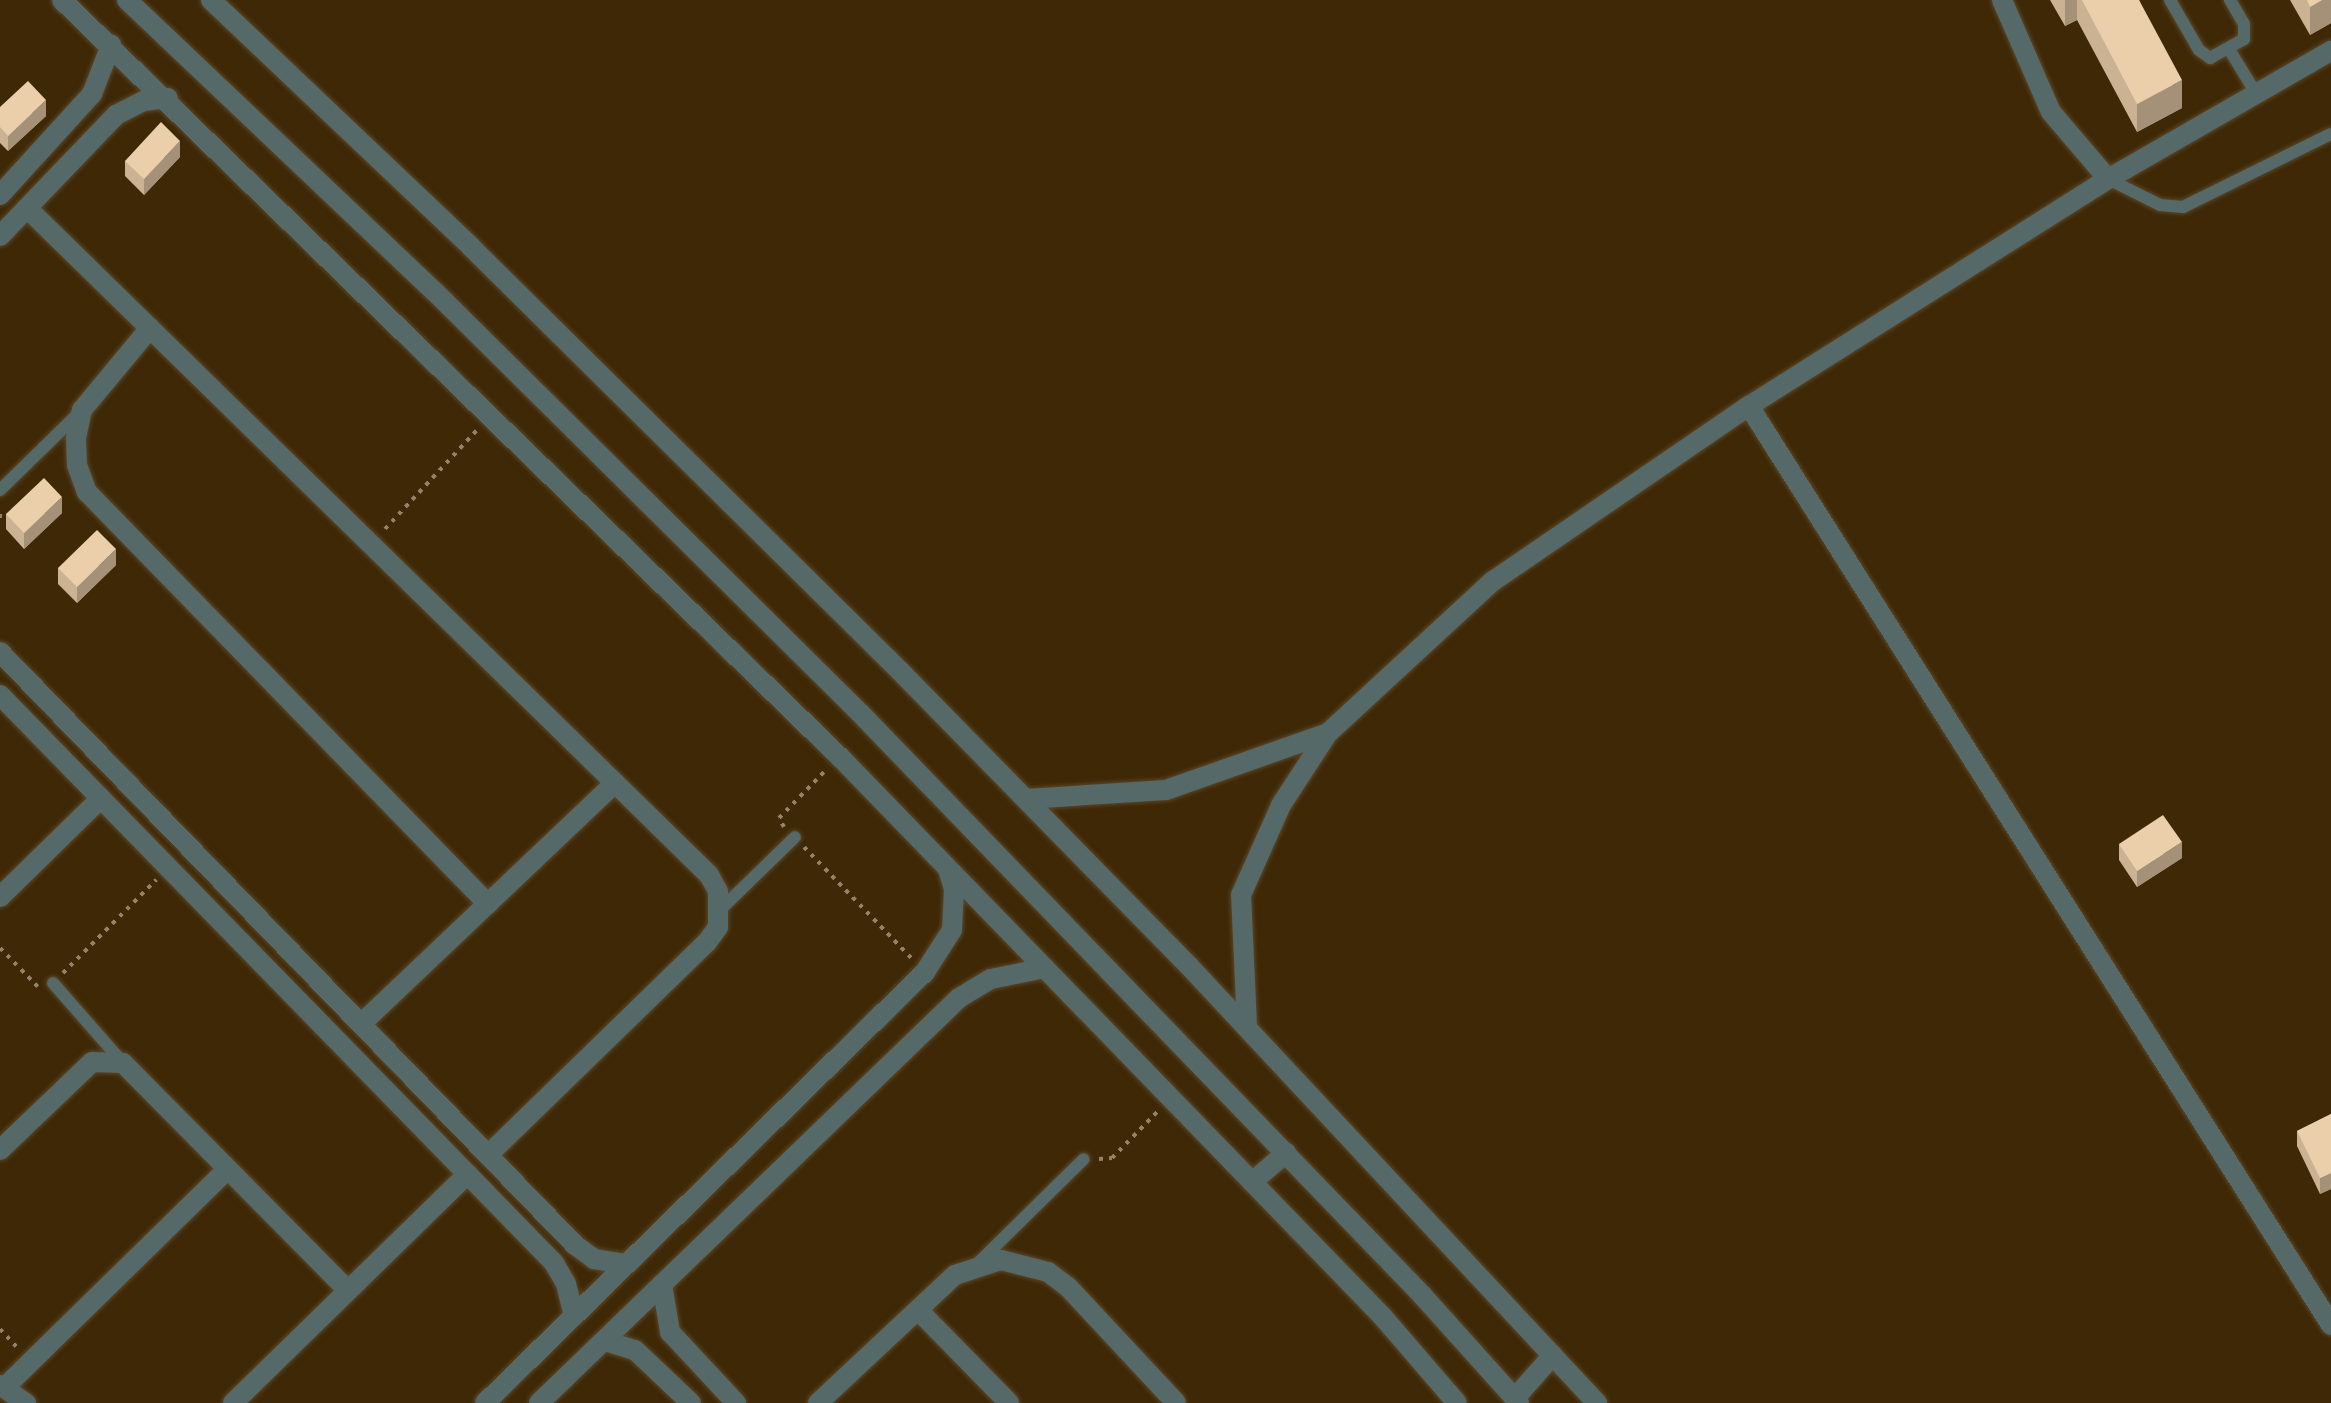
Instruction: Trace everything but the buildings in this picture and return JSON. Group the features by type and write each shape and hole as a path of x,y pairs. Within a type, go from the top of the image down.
{"street":[{"path":"62,0 168,98 493,414 840,757 1383,1317 1457,1403"},
{"path":"127,0 435,292 850,703 1286,1153 1517,1400 1553,1355"},
{"path":"211,0 471,247 1026,799 1247,1026 1597,1403"},
{"path":"2002,0 2051,112 2108,179"},
{"path":"2,189 80,108 104,73 111,45"},
{"path":"1247,1026 1241,895 1281,805 1328,733 1493,581 1749,406 2108,179 2330,54"},
{"path":"0,236 102,129 134,105 168,98"},
{"path":"80,108 102,129"},
{"path":"27,208 709,875 721,909 707,942 488,1155"},
{"path":"150,328 82,410 77,465 87,492 105,514 488,904"},
{"path":"1749,406 2331,1325"},
{"path":"0,652 575,1245 594,1259 627,1264"},
{"path":"0,695 554,1263 566,1284 574,1316"},
{"path":"1026,799 1166,790 1328,733"},
{"path":"361,1024 615,783"},
{"path":"0,897 101,798"},
{"path":"485,1403 925,972 952,930 954,889 948,869"},
{"path":"539,1403 959,998 991,979 1045,968"},
{"path":"0,1150 92,1062 123,1063 348,1290"},
{"path":"1252,1182 1286,1153"},
{"path":"26,1403 2,1387 228,1169"},
{"path":"233,1403 468,1174"},
{"path":"554,1263 575,1245"},
{"path":"818,1403 955,1275 977,1265 1001,1260 1048,1272 1176,1403"},
{"path":"662,1284 670,1332 736,1403"},
{"path":"918,1310 1009,1403"},
{"path":"605,1341 635,1350 691,1403"}],"lane":[{"path":"2170,0 2203,56 2229,49 2246,31 2230,0"},
{"path":"2229,49 2257,95"},
{"path":"2108,179 2160,205 2183,207 2331,134"},
{"path":"0,490 82,410"},
{"path":"721,909 795,837"},
{"path":"53,983 123,1063"},
{"path":"977,1265 1084,1159"}],"path":[{"path":"370,544 493,414"},
{"path":"0,514 0,523"},
{"path":"840,757 779,818 925,972"},
{"path":"0,948 39,989 53,983 169,867"},
{"path":"1084,1159 1112,1158 1171,1098"}]}
